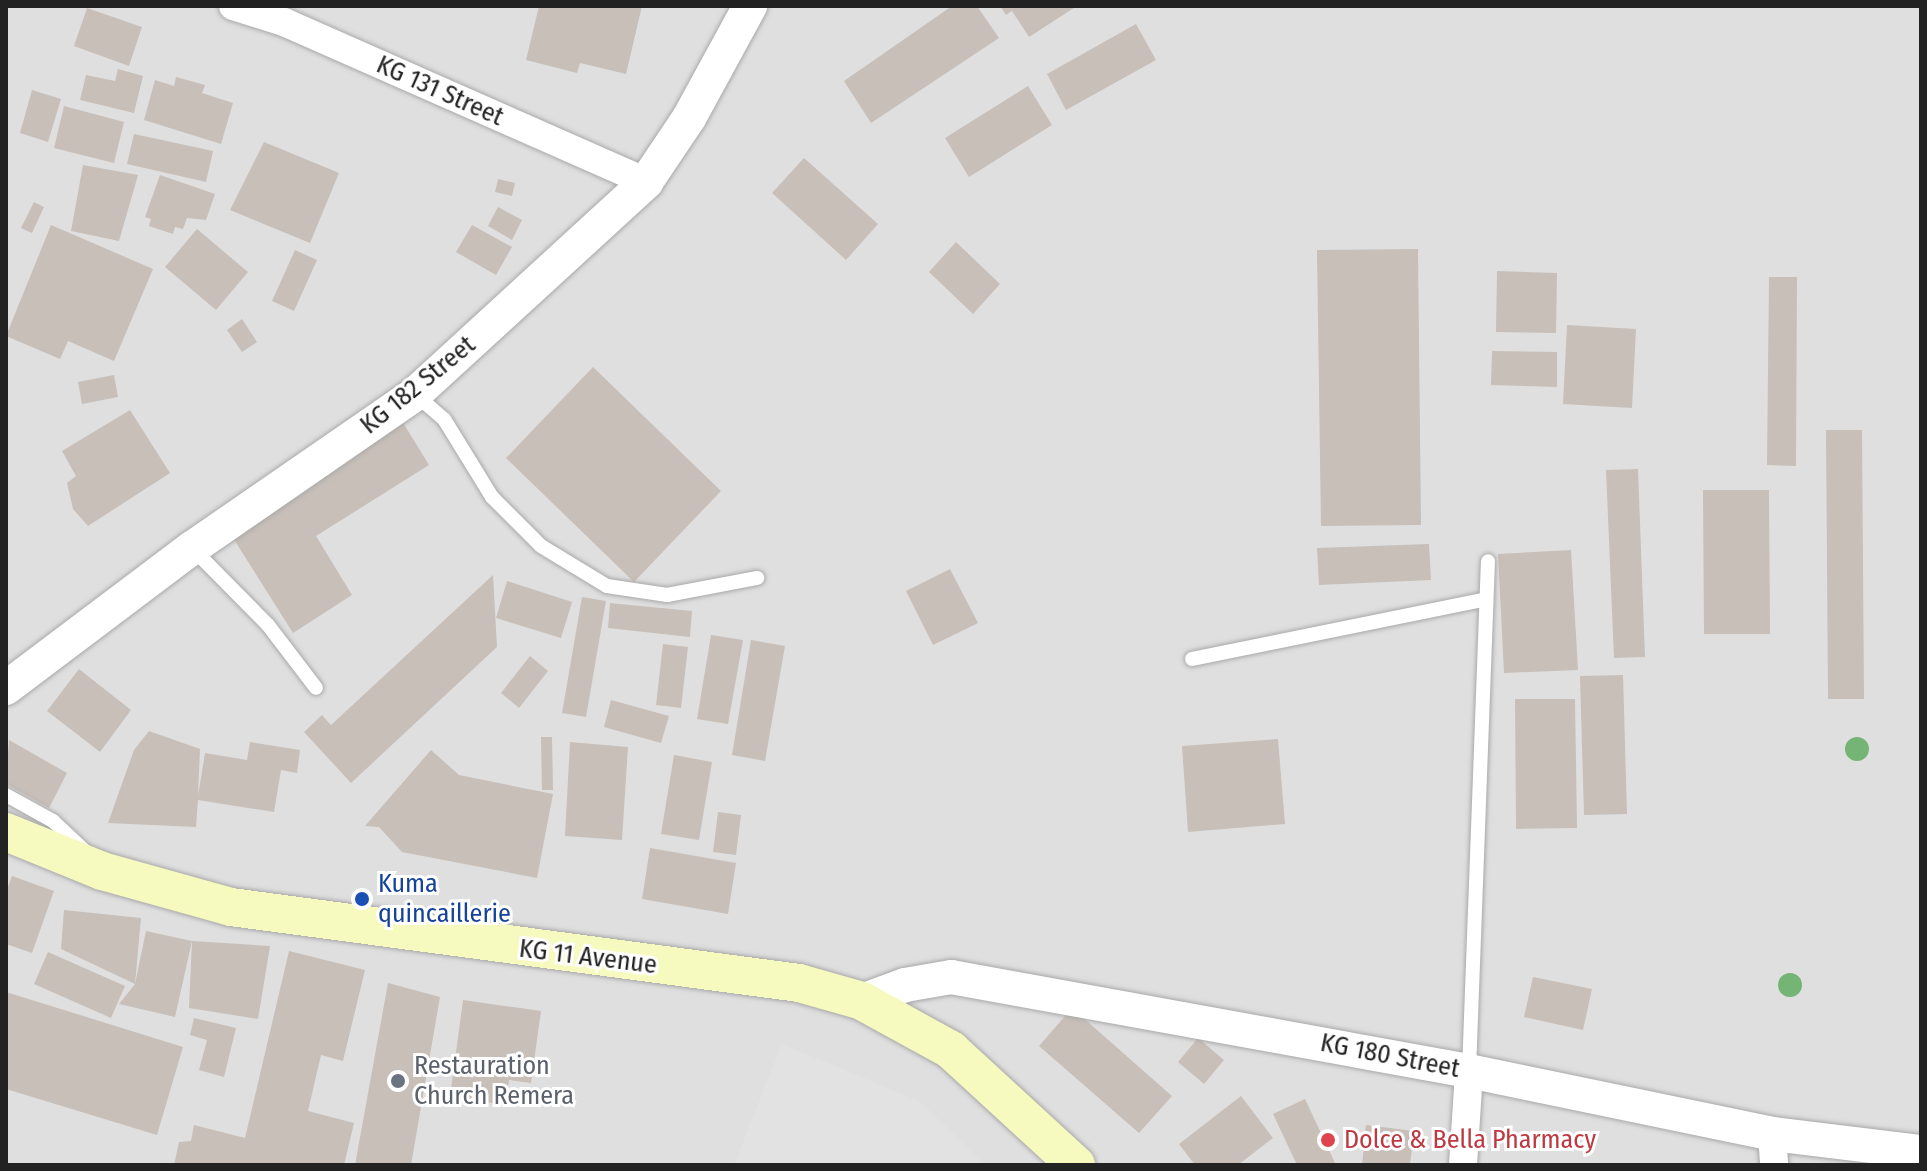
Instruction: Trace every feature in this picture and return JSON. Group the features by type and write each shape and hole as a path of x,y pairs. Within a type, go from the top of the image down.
{"main road":[{"name":"KG 11 Avenue","path":"6,832 102,871 231,907 799,983 862,1001 951,1050 1076,1165"}],"street":[{"name":"KG 131 Street","path":"233,6 284,22 646,182"},
{"name":"KG 182 Street","path":"6,688 192,548 415,394 646,182 689,118 750,6"},
{"name":"KG 180 Street","path":"862,1001 905,985 951,977 1469,1071 1773,1149 1921,1152"},
{"path":"1463,1165 1469,1071"}],"lane":[{"path":"415,394 444,419 502,507 541,546 607,586 667,595 757,578"},
{"path":"192,548 268,625 316,688"},
{"path":"1469,1071 1488,561"},
{"path":"1192,659 1486,599"},
{"path":"6,795 53,821 102,871"}],"shaded area":[{"path":"6,6 1921,6 1921,1165 6,1165"},
{"path":"782,1044 919,1101 986,1165 734,1165"}],"building":[{"path":"539,6 642,6 626,74 580,63 577,73 526,60"},
{"path":"952,6 977,6 999,38 871,123 844,81"},
{"path":"1000,6 1077,6 1029,37 1012,11 1006,15"},
{"path":"87,8 142,27 129,66 74,46"},
{"path":"1136,24 1156,60 1066,110 1047,74"},
{"path":"118,69 143,76 134,113 80,100 86,75 115,81"},
{"path":"176,77 205,85 202,93 233,103 221,144 144,120 155,80 174,86"},
{"path":"1028,86 1052,125 969,177 945,138"},
{"path":"32,90 61,99 48,142 20,133"},
{"path":"64,106 124,122 114,163 54,148"},
{"path":"134,134 213,151 206,182 127,164"},
{"path":"264,142 339,173 310,243 230,210"},
{"path":"804,158 878,224 846,260 772,193"},
{"path":"83,165 138,175 119,241 71,231"},
{"path":"160,175 215,194 206,220 187,218 183,229 175,227 173,234 149,226 151,219 145,217"},
{"path":"498,179 515,183 512,196 495,192"},
{"path":"34,202 44,207 32,233 21,228"},
{"path":"498,207 522,220 512,240 488,226"},
{"path":"51,225 153,269 114,361 68,341 60,359 6,336"},
{"path":"472,225 512,247 496,275 456,252"},
{"path":"197,229 248,272 216,310 165,267"},
{"path":"956,242 1000,284 973,314 929,272"},
{"path":"1418,249 1421,525 1321,526 1317,250"},
{"path":"295,250 317,260 294,311 272,301"},
{"path":"1497,271 1557,273 1556,333 1496,332"},
{"path":"1769,277 1797,277 1796,466 1767,465"},
{"path":"242,319 257,342 242,352 227,330"},
{"path":"1567,325 1636,329 1632,408 1563,404"},
{"path":"1492,351 1557,352 1557,387 1491,385"},
{"path":"593,367 721,491 634,582 506,458"},
{"path":"114,375 118,397 82,404 78,382"},
{"path":"130,410 170,473 88,526 73,509 67,483 76,476 62,451"},
{"path":"402,421 429,465 316,536 352,595 293,633 228,530"},
{"path":"1826,430 1862,430 1864,699 1828,699"},
{"path":"1638,469 1645,657 1614,658 1606,470"},
{"path":"1703,490 1769,490 1770,634 1704,634"},
{"path":"1429,544 1431,580 1319,585 1317,548"},
{"path":"1571,550 1578,670 1504,673 1498,554"},
{"path":"950,569 978,623 933,645 906,591"},
{"path":"493,575 497,647 351,783 304,732 322,715 331,725"},
{"path":"507,581 572,602 561,638 496,618"},
{"path":"582,597 606,601 586,717 562,713"},
{"path":"610,603 692,611 690,637 608,628"},
{"path":"711,635 743,640 728,724 697,719"},
{"path":"751,640 785,646 765,761 732,755"},
{"path":"663,644 688,647 681,708 656,705"},
{"path":"530,656 548,671 519,708 501,693"},
{"path":"79,669 131,710 100,752 47,711"},
{"path":"1623,675 1627,814 1584,815 1580,676"},
{"path":"1515,699 1575,699 1577,828 1516,829"},
{"path":"611,700 669,716 661,743 604,727"},
{"path":"149,731 200,749 198,796 205,753 247,760 250,742 300,750 297,773 281,770 274,812 198,800 196,827 108,823 134,750"},
{"path":"541,737 552,737 553,790 542,790"},
{"path":"1278,739 1285,824 1188,832 1182,746"},
{"path":"9,740 67,773 49,808 6,784"},
{"path":"570,742 628,747 622,840 565,836"},
{"path":"431,750 459,775 553,794 537,878 402,852 379,827 365,826"},
{"path":"674,755 712,762 699,840 661,834"},
{"path":"718,812 741,815 736,855 713,852"},
{"path":"650,848 736,863 728,914 642,899"},
{"path":"12,876 54,891 32,953 6,944 6,892"},
{"path":"64,910 141,918 135,984 61,949"},
{"path":"146,931 192,941 175,1017 119,1004 135,984"},
{"path":"192,941 270,946 258,1019 189,1008"},
{"path":"289,951 365,970 343,1061 321,1055 308,1111 354,1123 344,1165 174,1165 179,1142 191,1141 194,1125 245,1138"},
{"path":"48,952 125,986 111,1018 34,984"},
{"path":"1533,977 1592,989 1583,1030 1524,1017"},
{"name":"Restauration Church Remera","path":"388,983 440,997 411,1165 355,1165"},
{"path":"6,992 183,1047 157,1135 6,1089"},
{"path":"463,1000 541,1011 531,1083 509,1080 506,1105 450,1097"},
{"path":"1072,1008 1172,1096 1139,1133 1039,1046"},
{"path":"194,1018 236,1028 224,1077 199,1070 207,1040 190,1035"},
{"path":"1198,1038 1224,1060 1204,1084 1178,1062"},
{"path":"1241,1096 1273,1138 1238,1165 1195,1165 1179,1144"},
{"path":"1305,1099 1336,1165 1297,1165 1273,1114"},
{"path":"1366,1125 1414,1131 1410,1165 1362,1165"}],"place":[{"name":"Kuma quincaillerie","path":"362,899"},
{"name":"Restauration Church Remera","path":"398,1081"},
{"name":"Dolce & Bella Pharmacy","path":"1328,1140"}]}
